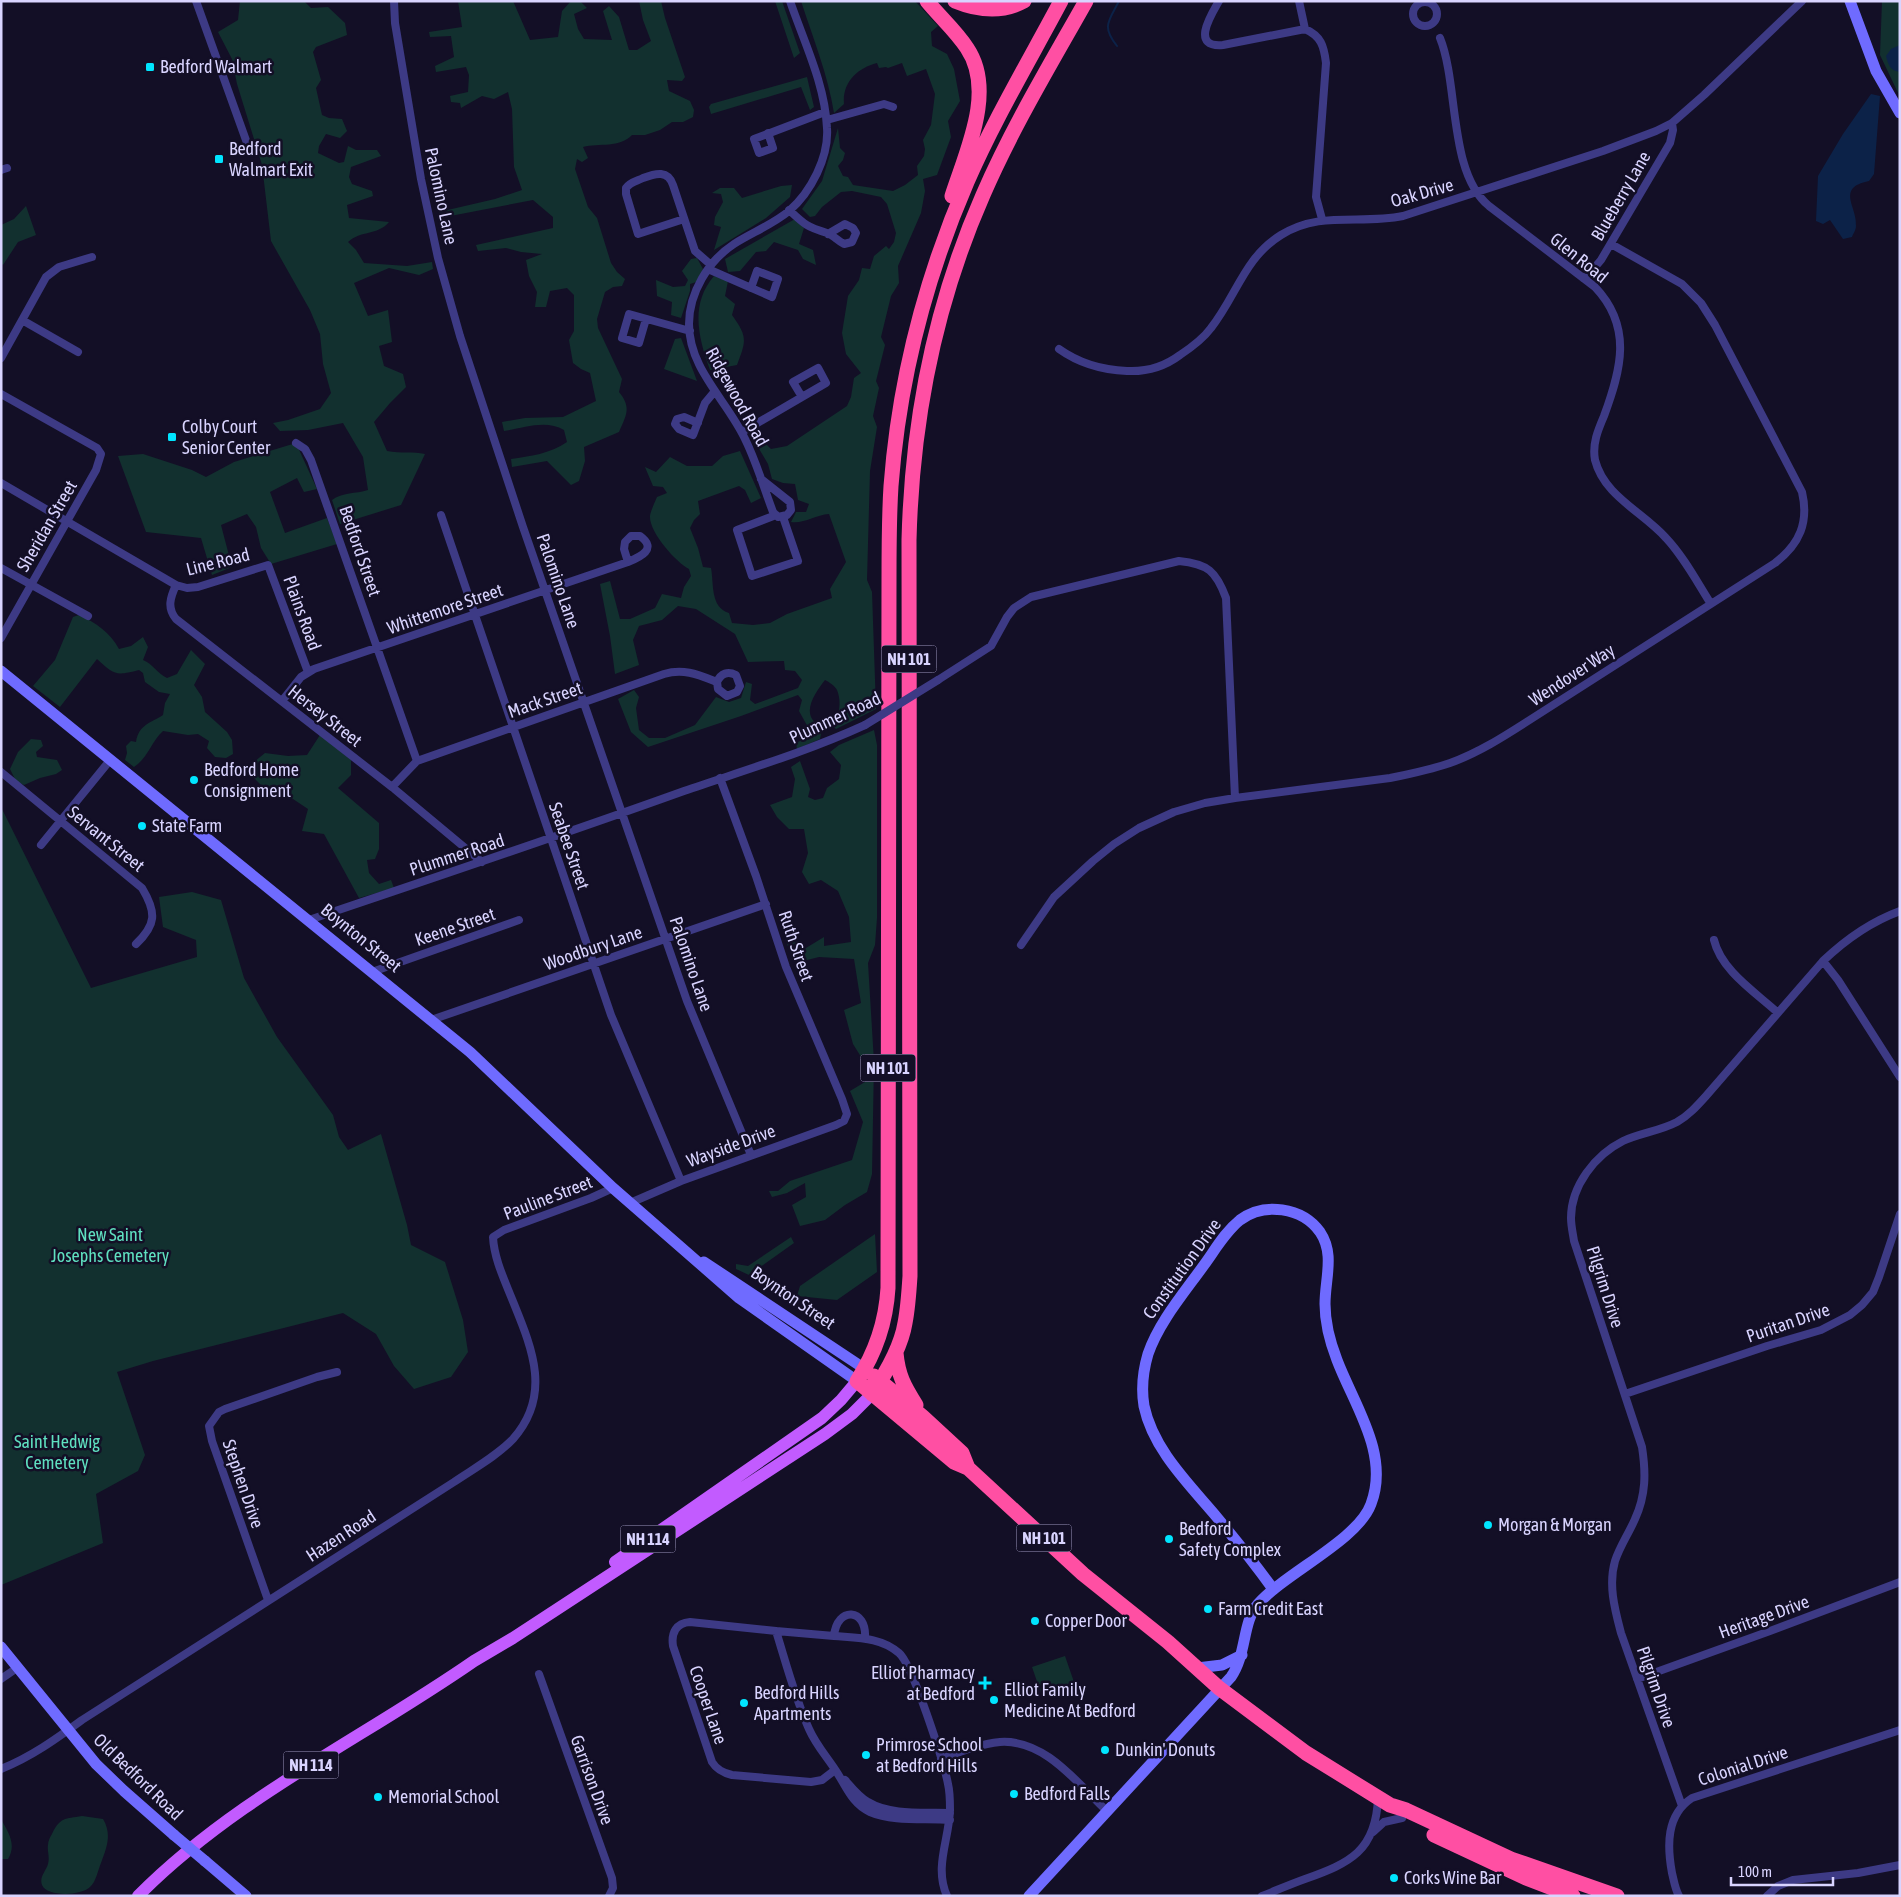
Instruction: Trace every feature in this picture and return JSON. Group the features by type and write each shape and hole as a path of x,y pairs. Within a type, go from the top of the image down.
{"highway":[{"path":"927,1 968,49 974,62 980,88 978,114 943,224 930,282"},
{"path":"955,1 980,9 994,9 1008,7 1024,1"},
{"name":"NH 101","path":"1062,1 988,138 949,226 930,282 913,342 896,436 890,508 887,691 888,1288 887,1311 881,1334 861,1375 954,1462 968,1468 1083,1574 1281,1736 1384,1801 1504,1856 1617,1896"},
{"name":"NH 101","path":"968,1468 962,1453 923,1417 906,1390 897,1370 896,1351 905,1325 910,1276 910,508 918,428 936,333 959,256 970,225 996,166 1086,1"},
{"path":"896,1351 876,1388 923,1417"},
{"name":"NH 101","path":"1384,1801 1402,1818 1454,1845 1548,1891 1573,1896"}],"main road":[{"name":"NH 114","path":"495,1648 514,1632 822,1418 841,1400 861,1375"},
{"name":"NH 114","path":"138,1896 186,1852 231,1818 495,1648 514,1638 825,1434 852,1414 876,1388"}],"street":[{"path":"196,1 247,143"},
{"name":"Palomino Lane","path":"394,1 395,23 414,140 439,260 460,336 694,1018 751,1155"},
{"name":"Ridgewood Road","path":"761,479 790,502 790,511 779,516 772,510 742,432 698,364 690,331 690,316 693,300 701,279 709,267 731,246 790,210 803,194 820,167 827,137 826,116 817,77 790,1"},
{"path":"1219,1 1205,27 1205,36 1215,45 1305,29 1314,33 1324,46 1316,196 1322,219"},
{"path":"1299,1 1305,29"},
{"name":"Oak Drive","path":"1059,349 1080,361 1112,370 1144,370 1167,363 1188,350 1211,328 1244,272 1264,247 1297,226 1322,219 1378,220 1395,218 1603,151 1656,131 1672,123 1704,95 1802,1"},
{"path":"1850,1 1876,70 1900,113"},
{"name":"Glen Road","path":"1440,38 1462,152 1476,193 1489,206 1601,293 1609,307 1618,331 1621,348 1620,366 1594,443 1597,465 1612,490 1659,530 1672,545 1711,604"},
{"path":"768,133 826,116 884,104 893,107"},
{"name":"Blueberry Lane","path":"1583,278 1595,267 1611,244 1670,143 1673,130 1672,123"},
{"path":"684,219 638,234 626,194 626,188 629,184 652,174 667,176 672,182 695,251 709,267 751,288"},
{"path":"790,210 806,226 828,234"},
{"name":"Wendover Way","path":"1021,945 1054,897 1114,844 1139,828 1174,812 1205,803 1390,778 1451,763 1503,737 1776,563 1790,550 1798,539 1805,520 1802,492 1715,325 1701,303 1682,284 1611,244"},
{"path":"1,358 46,278 59,267 92,257"},
{"path":"646,319 690,331"},
{"path":"22,320 78,352"},
{"path":"698,423 705,403 715,391"},
{"name":"Sheridan Street","path":"1,394 97,448 101,454 96,470 1,638"},
{"path":"742,432 802,397"},
{"name":"Bedford Street","path":"296,443 305,450 311,460 417,761"},
{"path":"1,482 176,585"},
{"name":"Seabee Street","path":"441,515 593,964 622,1044 681,1181"},
{"path":"779,516 798,560 752,576 737,530 779,516"},
{"name":"Plummer Road","path":"309,920 551,839 720,778 811,748 865,725 991,646 1007,616 1014,608 1031,597 1179,560 1204,565 1215,573 1226,598 1235,798"},
{"name":"Whittemore Street","path":"282,701 301,677 308,672 628,562"},
{"name":"Line Road","path":"176,585 187,588 198,587 268,564"},
{"name":"Plains Road","path":"268,564 308,672"},
{"path":"1,568 88,616"},
{"name":"Hersey Street","path":"176,585 171,595 170,604 171,613 176,619 392,787 482,862"},
{"name":"Boynton Street","path":"1,671 431,1020 500,1079 613,1188 739,1298 861,1375"},
{"name":"Mack Street","path":"392,787 417,761 672,672 688,671 717,682"},
{"path":"41,844 111,759"},
{"name":"Servant Street","path":"1,772 142,888 151,911 151,926 136,944"},
{"name":"Ruth Street","path":"720,778 766,904 789,975 842,1099 847,1114 844,1121"},
{"name":"Woodbury Lane","path":"431,1020 766,904"},
{"name":"Pilgrim Drive","path":"1682,1806 1614,1610 1612,1586 1615,1562 1636,1518 1644,1496 1646,1471 1642,1447 1574,1241 1571,1217 1576,1193 1586,1172 1602,1154 1623,1141 1676,1122 1689,1114 1823,961 1858,931 1900,911"},
{"name":"Keene Street","path":"372,972 519,920"},
{"path":"1714,940 1724,964 1777,1012"},
{"path":"1823,961 1838,980 1900,1076"},
{"name":"Wayside Drive","path":"630,1203 681,1181 844,1121"},
{"name":"Pauline Street","path":"493,1237 504,1230 592,1198 613,1188"},
{"name":"Constitution Drive","path":"1220,1688 1234,1672 1242,1655 1251,1615 1259,1603 1273,1589 1349,1533 1370,1507 1377,1477 1375,1452 1343,1376 1328,1333 1325,1303 1329,1264 1325,1242 1320,1232 1312,1224 1298,1214 1284,1210 1253,1213 1239,1221 1228,1232 1156,1336 1148,1356 1143,1380 1144,1404 1147,1416 1160,1445 1273,1589"},
{"name":"Puritan Drive","path":"1625,1394 1767,1346 1821,1330 1850,1315 1873,1292 1900,1214"},
{"name":"Hazen Road","path":"1,1769 23,1760 494,1454 513,1439 526,1420 534,1397 536,1374 529,1343 497,1259 493,1237"},
{"name":"Stephen Drive","path":"268,1600 212,1441 209,1426 219,1412 226,1409 317,1377 337,1372"},
{"name":"Heritage Drive","path":"1637,1679 1900,1582"},
{"path":"834,1636 837,1622 840,1618 850,1615 863,1621 866,1638"},
{"name":"Cooper Lane","path":"835,1770 822,1780 811,1782 732,1775 715,1768 673,1646 672,1636 674,1631 681,1624 690,1622 866,1638 886,1644 901,1654 907,1663 948,1782 950,1816 941,1867 942,1883 946,1896"},
{"path":"776,1631 809,1729 852,1797 862,1808 870,1812 896,1817 950,1816"},
{"name":"Old Bedford Road","path":"1,1647 67,1731 108,1777 246,1896"},
{"path":"1197,1668 1222,1666 1242,1655"},
{"path":"1,1679 17,1668"},
{"name":"Garrison Drive","path":"539,1674 612,1878 613,1888 609,1896"},
{"path":"1029,1896 1220,1688"},
{"name":"Colonial Drive","path":"1677,1894 1669,1855 1669,1840 1675,1817 1682,1806 1692,1798 1900,1730"},
{"path":"941,1759 992,1743 1011,1742 1028,1746 1052,1758 1107,1811"},
{"path":"1372,1833 1377,1812 1384,1801"},
{"path":"1262,1896 1340,1866 1359,1851 1372,1833 1384,1822 1402,1818"},
{"path":"1767,1896 1778,1886 1794,1880 1858,1873 1900,1865"}],"green space":[{"path":"240,1 304,1 311,8 328,7 345,23 347,35 316,47 313,52 321,80 316,88 322,115 329,118 342,119 347,131 340,138 326,134 319,146 318,153 339,163 344,162 348,146 356,150 377,150 381,156 351,167 349,177 352,184 372,191 373,196 347,205 349,218 389,222 379,229 353,238 348,242 356,250 364,263 407,266 432,262 433,269 419,275 389,268 354,283 368,316 388,310 392,342 379,346 384,366 403,374 406,387 374,422 387,451 425,454 401,505 340,524 332,500 345,494 368,490 363,457 343,423 308,430 280,431 273,423 320,409 331,393 323,364 320,334 310,310 271,241 262,165 237,84 232,59 218,32 238,20"},
{"path":"458,1 513,1 530,40 558,37 562,11 571,1 580,1 587,8 574,14 578,29 584,39 612,40 603,11 609,6 619,17 629,50 637,50 651,41 643,20 639,1 661,1 685,77 682,81 667,80 669,91 690,101 694,110 693,117 683,122 672,122 660,130 645,135 632,135 622,142 583,147 588,158 582,162 577,159 575,169 588,207 597,218 611,263 625,279 622,286 613,287 605,292 597,319 598,328 622,379 619,392 627,407 619,432 584,447 585,461 579,481 571,485 547,461 512,467 511,459 547,452 567,442 564,430 550,425 542,425 504,431 502,422 525,418 563,417 596,401 590,373 573,363 569,340 574,331 574,295 567,288 550,291 546,307 535,307 537,292 529,276 526,260 542,254 506,248 478,251 476,245 553,228 553,217 533,200 440,218 439,212 495,199 522,190 514,167 512,109 508,92 494,99 482,96 461,108 460,103 451,102 450,96 468,92 469,75 466,67 436,72 435,66 454,57 451,36 430,37 429,32 462,27"},
{"path":"775,1 782,1 800,53 794,58"},
{"path":"801,1 915,1 938,26 931,32 932,46 947,54 954,69 960,101 948,121 951,137 937,175 923,179 925,191 921,213 898,266 899,283 891,296 881,337 885,345 876,381 879,388 873,416 877,427 870,471 867,580 872,592 876,709 836,729 833,726 839,709 839,695 835,687 825,680 811,702 810,707 812,719 822,729 820,739 797,749 796,743 804,739 809,729 799,711 802,700 798,695 648,747 631,732 618,699 634,690 639,697 636,708 639,730 649,738 665,738 695,725 716,697 729,702 741,698 746,682 752,684 750,700 755,704 798,688 802,680 795,671 785,670 784,661 748,662 735,634 696,609 678,606 662,620 639,626 633,640 639,665 615,674 600,584 610,581 620,619 630,619 655,608 662,594 681,598 684,587 691,576 689,569 664,546 651,523 650,516 657,497 667,493 663,487 653,486 645,467 656,472 670,457 687,466 712,466 723,456 740,451 761,498 751,503 745,490 739,486 698,501 700,514 690,528 703,567 711,568 716,600 723,610 729,613 732,623 753,625 770,623 787,614 832,598 830,589 846,562 829,514 800,522 791,522 796,512 806,512 809,504 798,500 795,484 783,483 772,479 768,464 751,435 755,433 771,449 787,446 847,406 851,397 854,378 861,373 846,354 842,333 848,296 859,280 862,268 870,269 874,256 886,246 889,249 894,242 896,233 887,204 881,197 852,191 841,192 822,207 815,216 810,217 802,209 822,181 838,128 840,148 845,153 843,160 838,166 843,176 848,177 853,185 893,191 918,175 917,166 924,156 923,140 931,125 935,94 926,69 907,76 902,63 888,68 879,68 877,63 863,69 852,78 846,89 844,104 834,113 824,71"},
{"path":"1882,1 1900,1 1900,97 1880,55"},
{"path":"807,77 814,107 810,110 801,87 711,114 709,107 711,104"},
{"path":"792,185 790,197 766,218 714,250 721,227 714,225 715,217 723,202 721,194 712,193 720,188 734,188 742,198 781,186"},
{"path":"26,206 36,235 18,242 3,265 1,263 1,225 14,219"},
{"path":"795,219 804,228 799,244 813,250 816,265 803,259 798,250 774,242 766,251 756,252 740,271 728,272 725,259"},
{"path":"697,258 703,269 699,281 690,284 690,291 681,318 671,315 672,302 657,296 656,280 673,287 685,286 688,280 682,271 691,259"},
{"path":"714,276 728,281 725,296 735,304 732,315 741,329 744,344 737,365 710,370 702,345 698,321 702,298 706,287"},
{"path":"681,338 697,381 664,369 675,339"},
{"path":"296,443 317,489 304,492 297,478 270,492 285,533 327,518 337,544 271,564 261,548 256,527 247,514 221,525 232,567 212,575 201,538 146,532 118,456 143,454 192,470 206,477 234,462"},
{"path":"79,615 102,629 119,649 131,646 143,637 148,647 143,660 167,678 177,674 191,650 205,664 194,685 202,697 205,712 227,732 232,740 233,754 226,758 215,757 207,748 209,741 198,734 188,735 163,731 143,759 134,767 125,760 126,746 131,741 136,742 140,731 146,725 163,715 165,703 170,694 159,692 145,682 143,673 139,670 116,673 97,659 60,707 33,686 55,660 73,617"},
{"path":"874,730 877,745 877,918 875,945 868,963 874,1062 872,1174 867,1192 825,1220 800,1226 792,1205 806,1197 805,1183 787,1193 772,1197 769,1191 778,1191 790,1181 852,1160 863,1122 850,1091 865,1082 868,1068 853,1044 844,1010 861,1003 854,959 819,957 799,962 790,952 784,936 794,936 801,951 824,937 824,946 851,942 849,917 838,891 821,880 809,884 802,872 808,853 804,829 789,829 777,817 770,805 792,797 795,779 791,767 800,761 810,789 808,797 815,800 823,798 827,788 839,779 841,765 830,752 839,745"},
{"path":"320,735 351,760 351,775 338,788 379,823 379,849 375,859 367,860 369,873 379,884 391,880 394,888 359,898 324,834 302,831 308,809 278,789 262,786 250,774 254,762 265,753 288,756 307,755"},
{"path":"31,739 41,740 43,746 36,752 37,757 57,760 62,770 56,774 24,785 16,781 10,769 18,752"},
{"path":"1,807 91,988 197,957 196,940 163,927 159,897 192,892 221,900 244,978 277,1037 333,1115 339,1137 348,1150 381,1134 411,1245 445,1262 463,1320 468,1352 451,1377 414,1389 394,1366 376,1334 343,1313 153,1361 117,1372 145,1455 138,1471 96,1494 103,1543 1,1585"},
{"path":"875,1234 877,1272 837,1300 797,1296 800,1286"},
{"path":"791,1237 794,1243 749,1275 736,1269 736,1264 748,1266"},
{"path":"1065,1656 1074,1682 1041,1693 1032,1667"},
{"path":"82,1816 103,1819 106,1825 108,1835 107,1846 95,1879 86,1890 64,1894 50,1892 45,1889 41,1882 49,1861 49,1839 58,1824 67,1819"},
{"path":"1,1819 12,1843 11,1854 8,1859 1,1859"}],"water":[{"path":"1900,45 1900,72 1892,69 1886,56 1891,49"},
{"path":"1871,94 1880,96 1874,174 1869,181 1859,184 1850,193 1856,227 1852,237 1843,239 1830,220 1823,224 1816,221 1818,176 1843,134"}],"waterway":[{"path":"1117,46 1109,33 1108,24 1119,1"}],"place":[{"name":"Bedford Walmart","path":"150,67"},
{"name":"Bedford Walmart Exit","path":"219,159"},
{"name":"Colby Court Senior Center","path":"172,437"},
{"name":"Bedford Home Consignment","path":"194,780"},
{"name":"State Farm","path":"142,826"},
{"name":"Morgan & Morgan","path":"1488,1525"},
{"name":"Bedford Safety Complex","path":"1169,1539"},
{"name":"Farm Credit East","path":"1208,1609"},
{"name":"Copper Door","path":"1035,1621"},
{"name":"Elliot Pharmacy at Bedford","path":"985,1683"},
{"name":"Elliot Family Medicine At Bedford","path":"994,1700"},
{"name":"Bedford Hills Apartments","path":"744,1703"},
{"name":"Dunkin' Donuts","path":"1105,1750"},
{"name":"Primrose School at Bedford Hills","path":"866,1755"},
{"name":"Bedford Falls","path":"1014,1794"},
{"name":"Memorial School","path":"378,1797"},
{"name":"Corks Wine Bar","path":"1394,1878"}],"park label":[{"name":"New Saint Josephs Cemetery","path":"110,1245"},
{"name":"Saint Hedwig Cemetery","path":"57,1452"}]}
